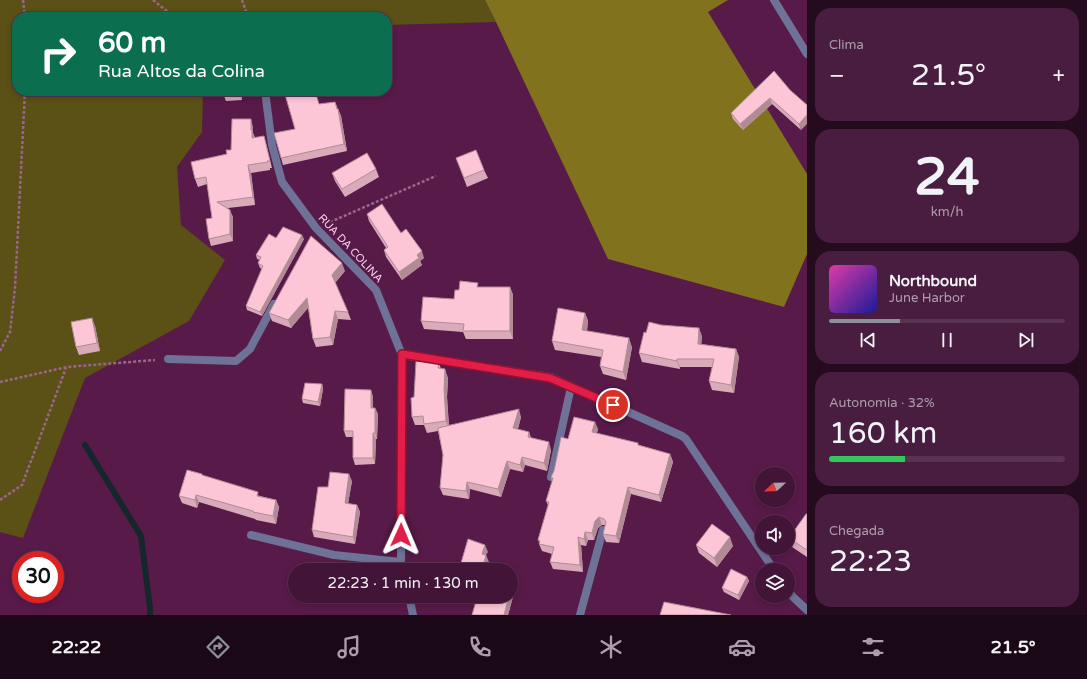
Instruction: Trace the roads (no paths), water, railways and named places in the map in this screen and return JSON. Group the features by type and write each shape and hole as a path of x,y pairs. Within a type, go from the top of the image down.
{"street":[{"path":"774,0 807,54"},
{"name":"RUA DA COLINA","path":"266,96 272,145 282,182 314,231 376,290 402,354 401,562"},
{"path":"168,359 236,361 250,349 279,295"},
{"path":"402,354 550,378 684,437 769,563"},
{"path":"551,477 571,387"},
{"path":"580,615 603,530"},
{"path":"251,535 334,555 401,562"},
{"path":"795,600 807,610"},
{"path":"410,603 413,615"}],"waterway":[{"path":"85,445 141,536 150,615"}]}
